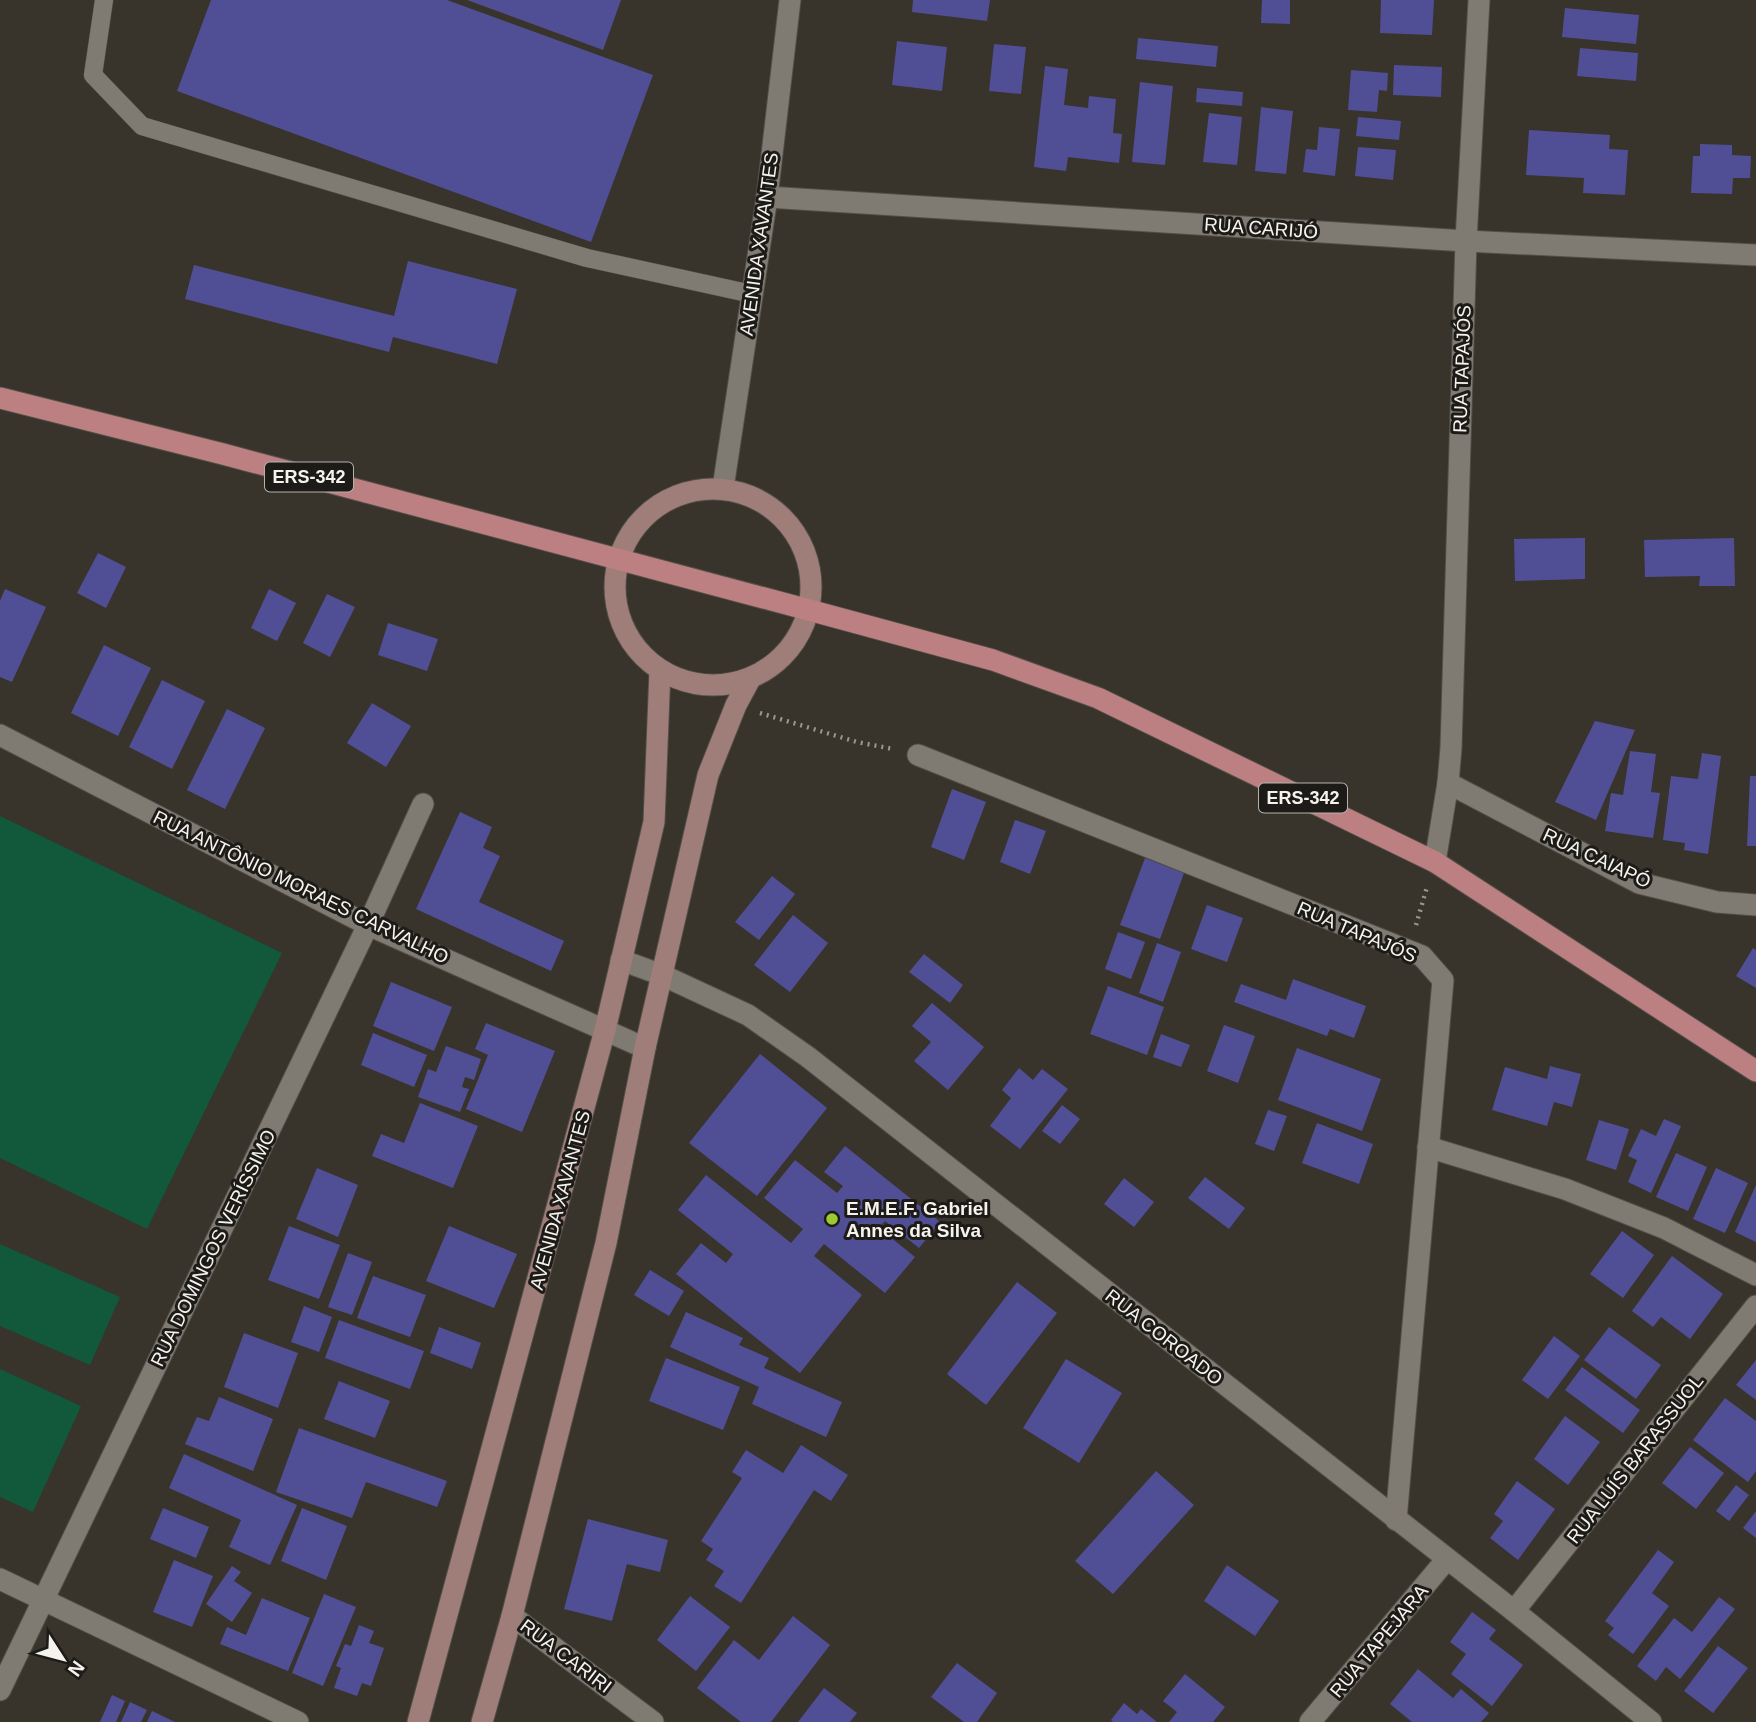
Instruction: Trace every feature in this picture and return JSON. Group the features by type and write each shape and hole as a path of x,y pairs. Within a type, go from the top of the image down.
{"main road":[{"name":"ERS-342","path":"0,398 223,454 810,610 993,660 1098,698 1435,862 1756,1071"},
{"path":"723,488 763,501 794,529 811,568 810,610 797,639 777,663 750,679 723,686 696,685 660,670 630,637 614,597 618,558 634,528 658,504 689,490 723,488"},
{"name":"AVENIDA XAVANTES","path":"418,1722 605,1030 653,822 660,670"},
{"path":"482,1722 512,1616 606,1243 645,1048 708,775 736,705 750,679"}],"street":[{"name":"AVENIDA XAVANTES","path":"723,488 767,197 790,0"},
{"name":"RUA TAPAJÓS","path":"1435,862 1451,748 1466,241 1479,0"},
{"name":"RUA CARIJÓ","path":"767,197 1466,241 1756,256"},
{"name":"RUA ANTÔNIO MORAES CARVALHO","path":"0,735 368,925 645,1048"},
{"name":"RUA TAPAJÓS","path":"918,755 1422,956 1443,980 1396,1520"},
{"name":"RUA CAIAPÓ","path":"1448,783 1639,883 1717,902 1756,905"},
{"name":"RUA DOMINGOS VERÍSSIMO","path":"0,1690 424,804"},
{"name":"RUA COROADO","path":"621,960 662,975 748,1015 808,1057 1514,1611 1651,1722"},
{"path":"1428,1147 1565,1189 1664,1228 1756,1275"},
{"name":"RUA LUÍS BARASSUOL","path":"1514,1611 1756,1306"},
{"name":"RUA TAPEJARA","path":"1310,1722 1447,1559"},
{"path":"0,1578 298,1722"},
{"name":"RUA CARIRI","path":"512,1616 653,1722"}],"lane":[{"path":"104,0 93,75 142,125 587,258 752,294"}],"path":[{"path":"736,705 857,742 918,755"},
{"path":"1416,923 1435,862"}],"green space":[{"path":"0,816 282,953 147,1229 0,1158"},
{"path":"0,1244 120,1297 90,1365 0,1326"},
{"path":"0,1369 81,1406 33,1512 0,1497"}],"building":[{"path":"211,0 447,0 653,75 591,242 177,91"},
{"path":"467,0 621,0 603,50"},
{"path":"913,0 990,0 987,21 912,12"},
{"path":"1262,0 1290,0 1290,24 1261,23"},
{"path":"1381,0 1434,0 1432,35 1380,33"},
{"path":"1565,8 1639,15 1636,44 1562,37"},
{"path":"1138,38 1218,46 1216,67 1136,59"},
{"path":"897,41 947,47 942,91 892,85"},
{"path":"994,44 1026,47 1021,94 989,91"},
{"path":"1580,48 1638,53 1636,81 1577,76"},
{"path":"1394,65 1442,67 1441,97 1393,95"},
{"path":"1045,66 1068,69 1064,105 1088,108 1089,96 1116,99 1113,133 1122,134 1119,163 1068,157 1066,171 1034,167"},
{"path":"1351,70 1388,73 1387,91 1379,90 1377,112 1348,110"},
{"path":"1140,82 1173,86 1165,165 1132,162"},
{"path":"1197,88 1243,92 1242,106 1196,102"},
{"path":"1261,107 1293,111 1286,174 1255,171"},
{"path":"1209,113 1242,117 1237,165 1203,162"},
{"path":"1358,117 1401,121 1399,140 1356,136"},
{"path":"1319,127 1340,129 1335,176 1303,172 1306,149 1317,150"},
{"path":"1529,130 1610,135 1609,149 1628,150 1625,195 1583,193 1584,178 1526,175"},
{"path":"1700,144 1732,145 1732,155 1751,156 1750,178 1733,178 1732,194 1691,193 1693,156 1700,156"},
{"path":"1358,147 1396,150 1393,180 1355,176"},
{"path":"408,261 517,289 497,364 393,337 389,352 185,299 194,265 394,316"},
{"path":"1585,538 1585,579 1515,581 1514,539"},
{"path":"1734,538 1735,586 1699,586 1700,576 1645,577 1644,540"},
{"path":"98,553 126,567 106,608 77,593"},
{"path":"5,589 46,607 12,682 0,677 0,601"},
{"path":"269,589 296,603 277,641 251,628"},
{"path":"327,594 355,607 330,657 303,643"},
{"path":"388,623 438,639 427,671 378,655"},
{"path":"104,645 151,668 118,736 71,713"},
{"path":"162,680 205,701 172,769 129,747"},
{"path":"372,703 411,726 386,767 347,743"},
{"path":"227,709 265,728 225,809 187,790"},
{"path":"1595,721 1635,730 1596,820 1555,802"},
{"path":"1630,751 1656,754 1651,792 1660,793 1653,838 1605,831 1611,793 1623,795"},
{"path":"1702,753 1721,756 1708,854 1684,850 1685,843 1663,840 1671,776 1698,779"},
{"path":"1750,776 1756,776 1756,846 1747,846"},
{"path":"952,789 986,802 964,860 931,847"},
{"path":"460,812 492,827 483,848 500,856 479,902 564,941 551,971 416,909"},
{"path":"1015,820 1046,831 1030,874 1000,862"},
{"path":"1145,858 1184,873 1160,939 1120,925"},
{"path":"772,876 795,894 759,940 735,922"},
{"path":"1207,905 1243,918 1227,962 1191,949"},
{"path":"793,915 828,943 790,992 754,965"},
{"path":"1118,932 1145,942 1131,979 1105,969"},
{"path":"1157,943 1181,952 1163,1002 1139,993"},
{"path":"1753,948 1756,950 1756,988 1736,976"},
{"path":"924,954 963,985 950,1003 909,972"},
{"path":"1293,979 1366,1006 1354,1038 1330,1029 1327,1036 1234,1002 1241,984 1286,1000"},
{"path":"391,982 452,1007 434,1051 373,1026"},
{"path":"1108,986 1164,1007 1147,1055 1090,1034"},
{"path":"932,1003 984,1047 948,1090 914,1061 931,1042 912,1026"},
{"path":"486,1023 555,1051 522,1132 466,1109 488,1055 475,1049"},
{"path":"1224,1025 1255,1036 1238,1083 1207,1071"},
{"path":"373,1033 427,1055 414,1087 361,1065"},
{"path":"1161,1034 1190,1045 1181,1067 1153,1057"},
{"path":"446,1046 481,1059 474,1080 465,1077 462,1087 469,1089 460,1112 418,1097 428,1069 436,1072"},
{"path":"1297,1048 1381,1079 1362,1131 1278,1100"},
{"path":"760,1054 827,1108 757,1196 689,1143"},
{"path":"1550,1066 1581,1074 1572,1107 1554,1102 1547,1126 1492,1110 1505,1067 1547,1079"},
{"path":"1019,1068 1033,1080 1042,1069 1068,1089 1020,1149 990,1126 1011,1098 1002,1090"},
{"path":"420,1103 478,1126 453,1188 372,1156 381,1134 404,1143"},
{"path":"1062,1105 1080,1119 1060,1144 1042,1131"},
{"path":"1268,1110 1287,1116 1274,1151 1255,1144"},
{"path":"1664,1119 1681,1126 1651,1193 1628,1182 1637,1160 1628,1156 1641,1129 1656,1136"},
{"path":"1599,1120 1629,1129 1616,1170 1586,1160"},
{"path":"1317,1123 1373,1144 1359,1184 1302,1163"},
{"path":"845,1146 940,1222 919,1248 885,1221 879,1228 915,1257 885,1293 824,1244 814,1256 862,1295 800,1373 676,1274 701,1243 726,1263 733,1254 678,1210 706,1175 791,1243 803,1229 764,1198 795,1160 837,1193 843,1186 824,1172"},
{"path":"1676,1153 1707,1167 1688,1211 1656,1197"},
{"path":"317,1168 358,1185 338,1237 296,1219"},
{"path":"1716,1168 1748,1183 1725,1233 1693,1219"},
{"path":"1205,1177 1245,1208 1229,1229 1188,1198"},
{"path":"1124,1178 1154,1202 1134,1227 1104,1204"},
{"path":"1756,1185 1756,1242 1735,1232"},
{"path":"289,1226 340,1245 319,1299 268,1280"},
{"path":"449,1226 517,1254 494,1308 426,1281"},
{"path":"1622,1231 1654,1255 1623,1298 1590,1274"},
{"path":"348,1253 372,1262 352,1315 328,1307"},
{"path":"1672,1256 1723,1294 1690,1339 1661,1317 1653,1327 1632,1311"},
{"path":"650,1270 684,1291 669,1316 634,1295"},
{"path":"373,1276 426,1295 410,1337 357,1318"},
{"path":"1017,1282 1057,1313 986,1405 947,1374"},
{"path":"304,1306 332,1317 319,1352 291,1342"},
{"path":"686,1312 743,1338 739,1345 769,1358 764,1368 842,1402 826,1437 752,1404 759,1387 670,1347"},
{"path":"339,1320 424,1351 410,1389 325,1358"},
{"path":"439,1327 481,1343 472,1369 430,1353"},
{"path":"1609,1327 1661,1365 1636,1399 1584,1360"},
{"path":"244,1333 298,1353 278,1408 224,1387"},
{"path":"1554,1336 1580,1356 1548,1399 1522,1380"},
{"path":"666,1358 740,1387 723,1430 649,1401"},
{"path":"1066,1359 1122,1393 1079,1463 1023,1428"},
{"path":"1756,1360 1756,1400 1736,1385"},
{"path":"1582,1367 1640,1410 1623,1433 1565,1390"},
{"path":"339,1381 390,1401 375,1438 324,1419"},
{"path":"219,1397 273,1419 253,1471 185,1444 197,1417 209,1421"},
{"path":"1725,1398 1756,1421 1756,1471 1748,1482 1693,1440"},
{"path":"1565,1416 1600,1442 1568,1485 1534,1459"},
{"path":"299,1428 447,1481 437,1507 366,1482 352,1518 276,1492"},
{"path":"801,1445 848,1475 831,1501 814,1490 741,1603 714,1586 724,1571 706,1560 713,1549 701,1541 742,1478 732,1472 746,1450 783,1473"},
{"path":"1690,1447 1724,1473 1696,1509 1662,1483"},
{"path":"184,1454 297,1505 270,1565 229,1547 241,1520 169,1488"},
{"path":"1156,1471 1194,1505 1113,1594 1075,1561"},
{"path":"1517,1481 1555,1509 1518,1560 1490,1538 1503,1521 1494,1514"},
{"path":"1736,1485 1749,1495 1729,1521 1716,1511"},
{"path":"163,1508 209,1527 196,1558 150,1539"},
{"path":"302,1508 347,1526 326,1580 281,1561"},
{"path":"1756,1511 1756,1538 1743,1528"},
{"path":"588,1519 668,1540 660,1572 627,1564 612,1621 564,1609"},
{"path":"1658,1550 1674,1562 1652,1593 1669,1606 1633,1654 1608,1635 1614,1628 1605,1621"},
{"path":"174,1560 213,1576 192,1627 153,1612"},
{"path":"1227,1565 1279,1601 1255,1636 1204,1601"},
{"path":"232,1566 241,1572 234,1581 252,1593 232,1622 206,1604"},
{"path":"324,1594 356,1607 323,1686 292,1673"},
{"path":"690,1596 730,1627 696,1671 657,1640"},
{"path":"1719,1597 1735,1609 1680,1679 1666,1667 1656,1681 1637,1666 1674,1618 1692,1632"},
{"path":"262,1598 310,1618 288,1671 220,1644 227,1627 246,1635"},
{"path":"1472,1612 1496,1630 1489,1639 1523,1665 1492,1706 1451,1674 1466,1654 1450,1642"},
{"path":"793,1616 830,1645 771,1722 741,1722 697,1688 734,1640 759,1660"},
{"path":"359,1625 374,1631 369,1643 384,1648 371,1686 362,1683 357,1696 334,1688 341,1668 336,1666 345,1644 351,1646"},
{"path":"1718,1646 1748,1668 1713,1713 1684,1691"},
{"path":"957,1663 997,1693 977,1722 964,1722 931,1697"},
{"path":"1418,1669 1453,1698 1461,1689 1489,1713 1481,1722 1412,1722 1390,1704"},
{"path":"1185,1674 1225,1707 1213,1722 1169,1722 1177,1712 1163,1701"},
{"path":"824,1688 857,1713 850,1722 798,1722"},
{"path":"112,1695 125,1701 116,1722 100,1722"},
{"path":"130,1702 147,1710 141,1722 121,1722"},
{"path":"1124,1703 1137,1714 1141,1709 1157,1722 1113,1722 1111,1720"},
{"path":"152,1711 175,1722 147,1722"}],"place":[{"name":"E.M.E.F. Gabriel Annes da Silva","path":"832,1219"}]}
